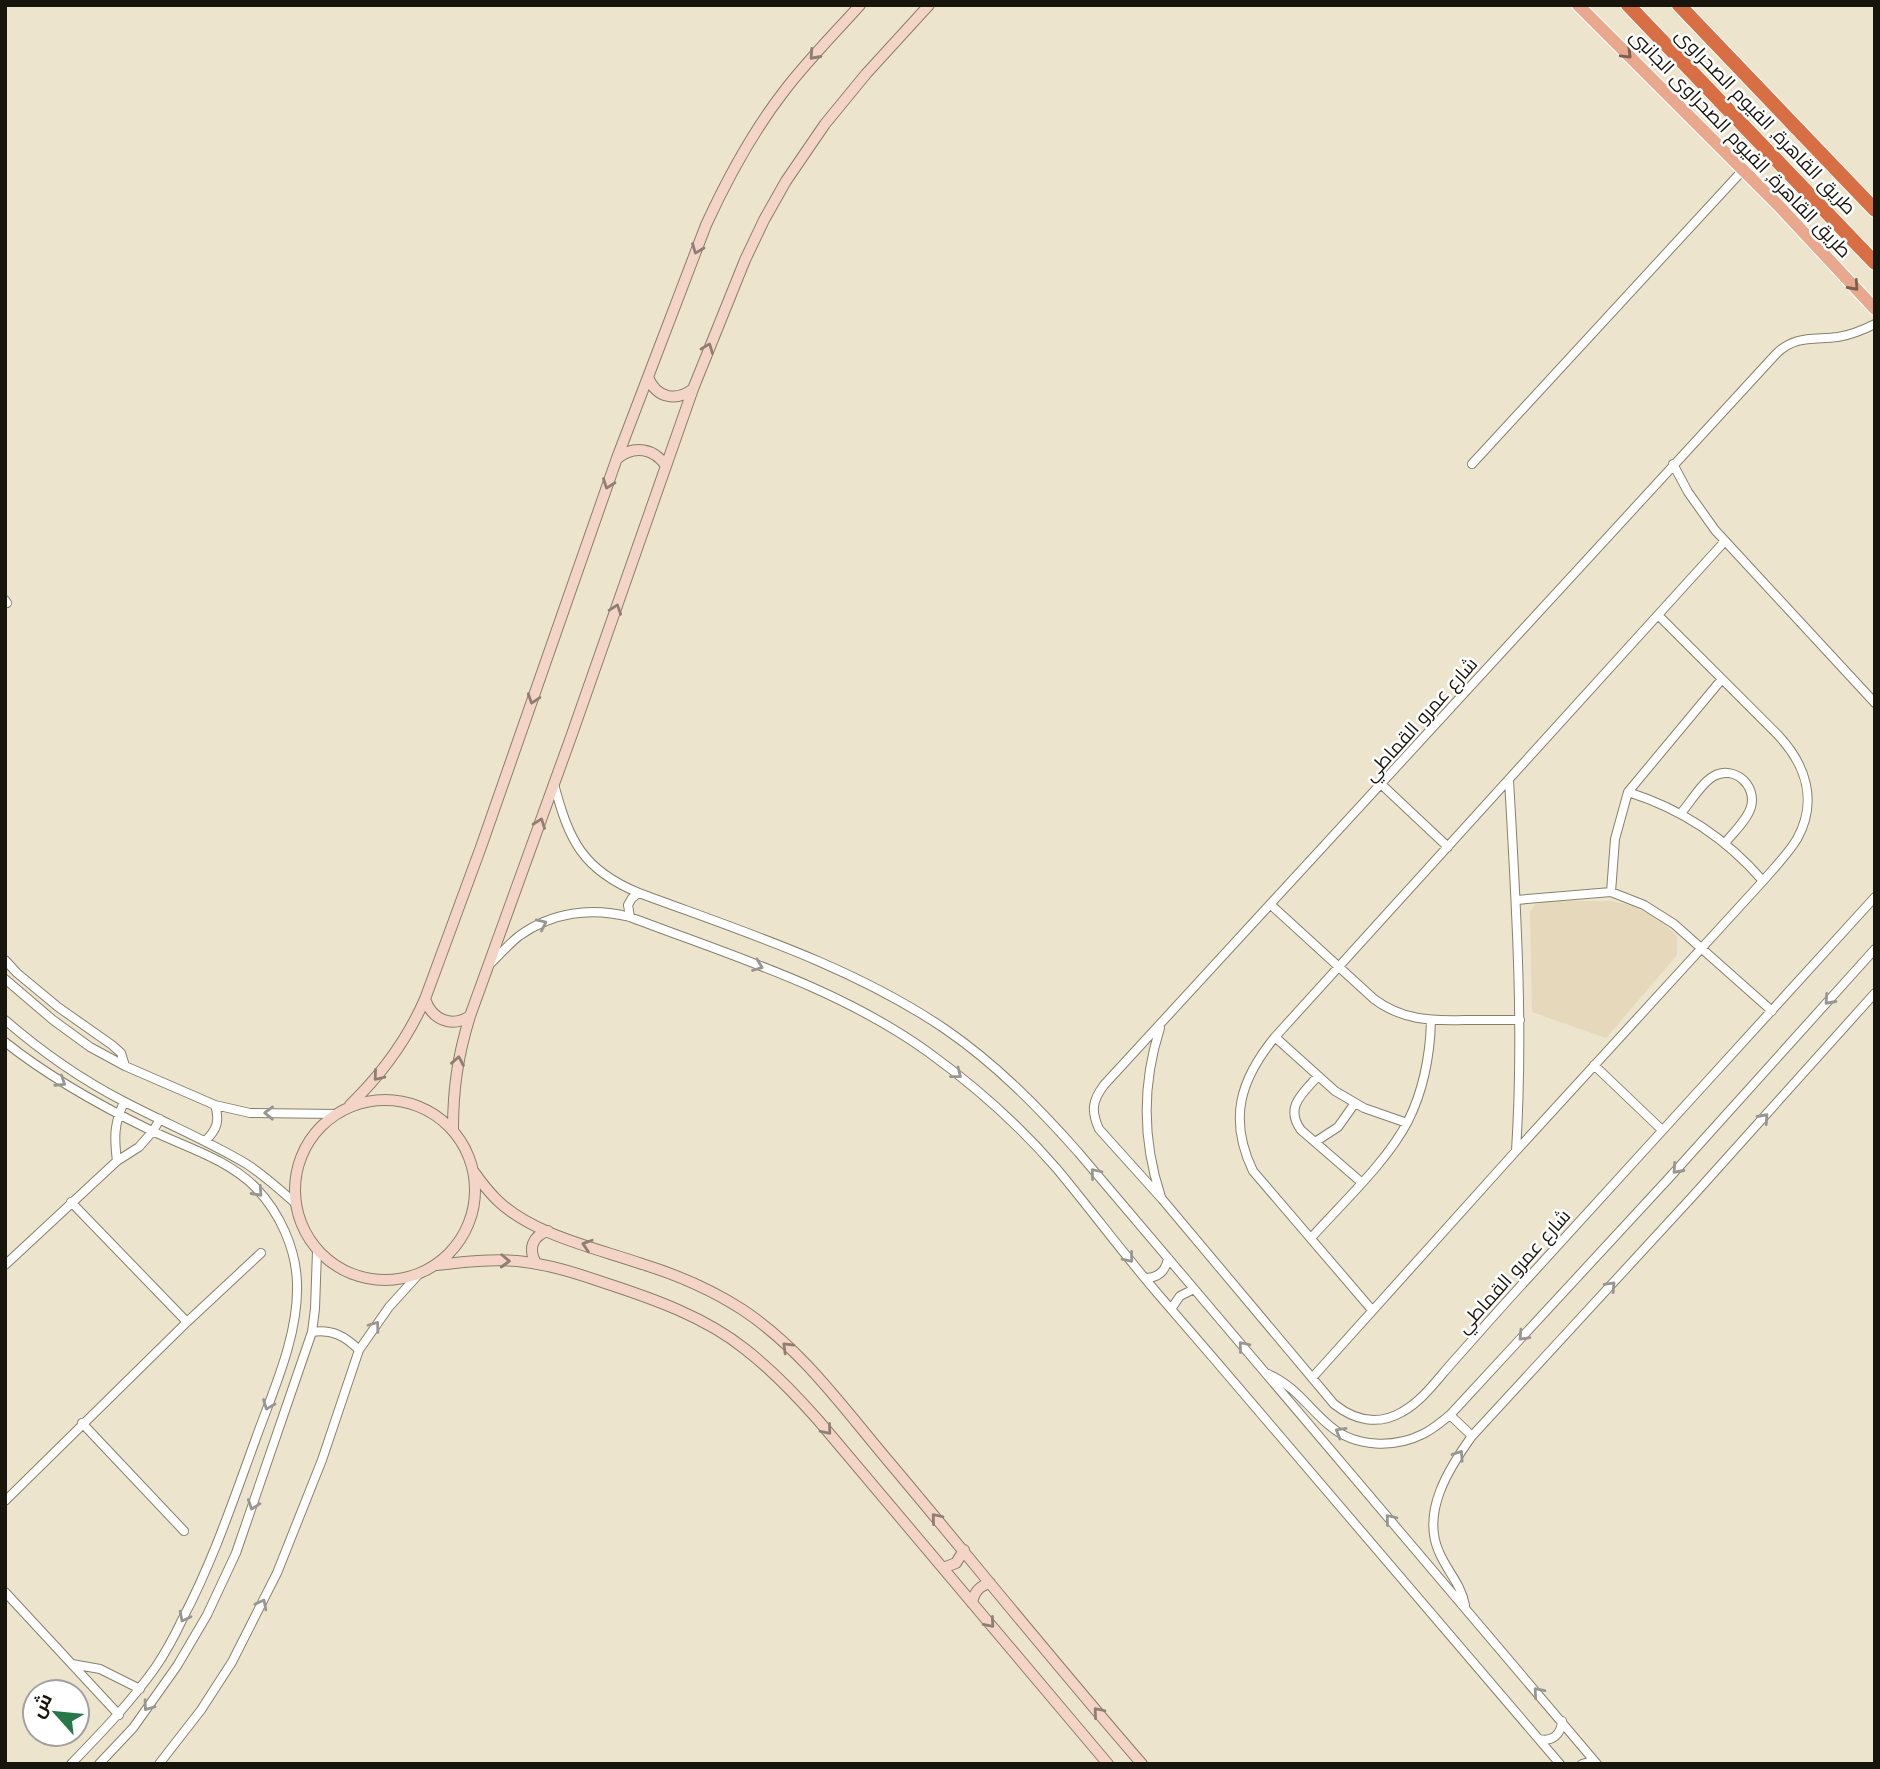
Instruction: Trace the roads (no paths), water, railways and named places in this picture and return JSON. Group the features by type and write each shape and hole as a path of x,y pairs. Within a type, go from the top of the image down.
{"highway":[{"name":"طريق القاهرة, الفيوم الصحراوى","path":"1628,5 1875,263"},
{"name":"طريق القاهرة, الفيوم الصحراوى","path":"1679,5 1875,210"}],"main road":[{"name":"طريق القاهرة, الفيوم الصحراوى الجانبى","path":"1578,5 1743,170 1875,309"}],"street":[{"path":"474,1171 475,1207 461,1240 437,1265 418,1275 391,1281 364,1279 338,1269 317,1251 303,1228 295,1203 298,1169 312,1138 366,1090 394,1057 425,999 617,458 706,225 741,155 784,91 860,5"},
{"path":"453,1129 453,1094 457,1063 470,1016 693,389 745,260 786,181 837,108 929,5"},
{"path":"1472,464 1743,170"},
{"name":"شارع عمرو القماطي","path":"1875,324 1847,335 1798,340 1786,345 1776,354 1104,1085 1093,1106 1094,1118 1099,1129 1162,1199 1334,1404 1359,1419 1388,1418 1401,1413 1426,1393 1875,897"},
{"path":"648,377 653,388 664,396 682,396 693,389"},
{"path":"617,458 628,451 647,450 658,456 666,466"},
{"path":"1673,464 1696,505 1725,541 1875,703"},
{"path":"1372,1310 1253,1171 1240,1135 1239,1116 1242,1095 1255,1064 1275,1037 1725,541"},
{"path":"1312,1378 1516,1150 1763,881 1796,839 1803,824 1807,808 1805,779 1796,756 1658,615"},
{"path":"1611,892 1615,839 1628,792 1723,679"},
{"path":"1681,813 1713,777 1727,773 1741,778 1750,789 1752,803 1746,816 1725,843"},
{"path":"1508,780 1520,1020 1516,1150"},
{"path":"554,784 566,826 575,844 588,860 620,886 818,960 896,998 947,1030 1000,1072 1053,1124 1597,1764"},
{"path":"1381,784 1448,847"},
{"path":"1628,792 1681,813 1725,843 1763,881"},
{"path":"1516,900 1611,892 1644,905 1660,914 1772,1011"},
{"path":"630,917 627,909 629,901 639,894"},
{"path":"1271,905 1382,1005 1411,1018 1431,1021 1520,1020"},
{"path":"488,965 518,937 553,918 578,912 604,912 630,917 817,989 872,1017 925,1050 972,1086 1016,1126 1056,1168 1145,1278 1560,1764"},
{"path":"1266,1374 1288,1385 1333,1429 1356,1440 1391,1443 1426,1433 1450,1415 1660,1188 1875,949"},
{"path":"5,960 58,1007 112,1045 121,1053 125,1066"},
{"path":"5,979 81,1041 125,1066 215,1105 250,1113 337,1114"},
{"path":"1466,1608 1459,1585 1438,1551 1433,1534 1437,1501 1457,1458 1472,1436 1875,993"},
{"path":"425,999 430,1010 443,1020 460,1021 470,1016"},
{"path":"5,1020 54,1059 89,1082 247,1165 295,1203"},
{"path":"1311,1238 1386,1154 1407,1124 1420,1091 1429,1056 1431,1021"},
{"name":"شارع عمرو القماطي","path":"1161,1024 1149,1069 1146,1115 1150,1158 1162,1199"},
{"path":"1275,1037 1335,1091 1354,1104 1407,1124"},
{"path":"5,1042 69,1088 207,1155 256,1188 284,1228 297,1283 295,1312 285,1361 201,1584 156,1666 140,1689 119,1715 71,1764"},
{"path":"1594,1065 1662,1130"},
{"path":"1318,1076 1300,1096 1294,1110 1296,1124 1361,1182"},
{"path":"350,1105 380,1100 407,1102 432,1112 453,1129 466,1149 474,1171 486,1188 517,1216 548,1231 679,1276 705,1288 764,1325 816,1377 1142,1764"},
{"path":"117,1161 114,1134 124,1102"},
{"path":"1315,1142 1338,1127 1354,1104"},
{"path":"205,1141 212,1135 218,1121 215,1105"},
{"path":"5,1265 117,1161 139,1146 160,1119"},
{"path":"71,1202 187,1322"},
{"path":"536,1264 532,1246 536,1238 548,1231"},
{"path":"99,1764 133,1728 177,1666 207,1615 236,1553 312,1332 317,1251"},
{"path":"5,1501 82,1423 261,1253"},
{"path":"1145,1278 1159,1275 1166,1268 1168,1258"},
{"path":"437,1265 499,1260 536,1264 575,1273 686,1314 744,1348 782,1381 818,1420 1108,1764"},
{"path":"159,1764 201,1710 232,1662 277,1573 322,1460 359,1350 389,1307 418,1275"},
{"path":"1171,1308 1180,1296 1194,1289"},
{"path":"312,1332 322,1330 339,1334 359,1350"},
{"path":"1450,1415 1472,1436"},
{"path":"82,1423 184,1531"},
{"path":"943,1568 956,1563 964,1550"},
{"path":"972,1603 980,1587 990,1583"},
{"path":"5,1592 119,1715"},
{"path":"72,1664 100,1669 140,1689"},
{"path":"1539,1739 1547,1740 1557,1735 1562,1721"},
{"path":"1582,1764 1597,1764"}]}
